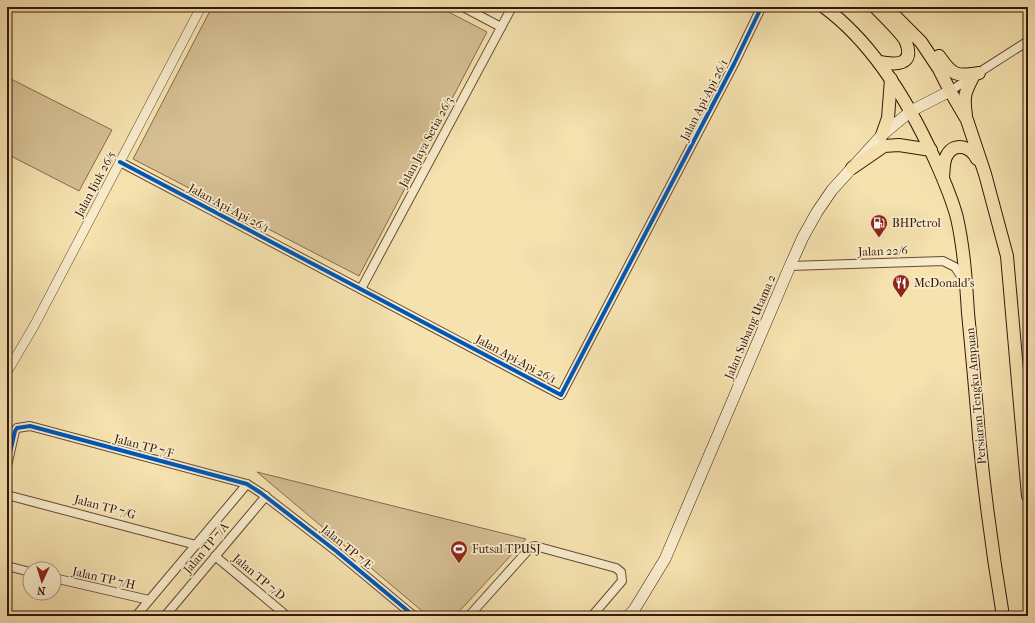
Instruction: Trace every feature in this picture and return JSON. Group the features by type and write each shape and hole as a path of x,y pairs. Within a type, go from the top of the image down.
{"main road":[{"path":"824,7 839,18 879,62 911,112 931,150"},
{"path":"875,7 906,41 908,54 905,60 900,64 892,65 879,62"},
{"path":"886,7 921,42 936,52 950,71 966,75 977,74"},
{"path":"921,42 939,69 967,120"},
{"path":"977,74 966,90 964,102 967,120 985,174 1007,256 1028,496"},
{"path":"882,135 888,118 891,79"},
{"name":"Jalan Subang Utama 2","path":"628,616 634,610 665,559 790,266 816,212 832,190 882,135 911,112 950,91"},
{"path":"852,168 884,146 899,145 931,150"},
{"path":"943,177 947,155 953,149 958,147 966,148 974,153 985,174"},
{"name":"Persiaran Tengku Ampuan","path":"931,150 943,177 957,217 966,283 982,466 1002,616"}],"street":[{"name":"Jalan Ijuk 26/5","path":"7,372 34,326 201,7"},
{"path":"463,7 501,27"},
{"name":"Jalan Jaya Setia 26/3","path":"361,288 512,7"},
{"name":"Jalan Api-Api 26/1","path":"120,162 562,395 731,70 760,9"},
{"path":"950,91 1028,41"},
{"name":"Jalan 22/6","path":"790,266 943,261 955,267 966,283"},
{"name":"Jalan TP 7/F","path":"7,466 17,428 30,426 247,484 266,496"},
{"path":"136,616 247,484"},
{"name":"Jalan TP 7/G","path":"7,495 196,545"},
{"name":"Jalan TP 7/A","path":"165,616 266,496"},
{"name":"Jalan TP 7/E","path":"266,496 336,551 414,616"},
{"path":"469,616 530,548 535,546 616,568 621,572 622,581 592,616"},
{"name":"Jalan TP 7/D","path":"215,556 287,616"},
{"path":"7,566 22,570"},
{"name":"Jalan TP 7/H","path":"62,580 149,600"}],"shaded area":[{"path":"212,7 439,7 487,32 359,276 133,159"},
{"path":"7,77 112,130 79,191 7,154"},
{"path":"257,472 526,539 455,616 428,616"}],"cycle path":[{"path":"120,162 561,395 734,64 760,10 760,7"},
{"path":"7,466 15,431 17,428 30,426 247,484 261,493 336,551 414,616"}],"place":[{"name":"BHPetrol","path":"879,238"},
{"name":"McDonald's","path":"901,298"},
{"name":"Futsal TPUSJ","path":"459,564"}]}
